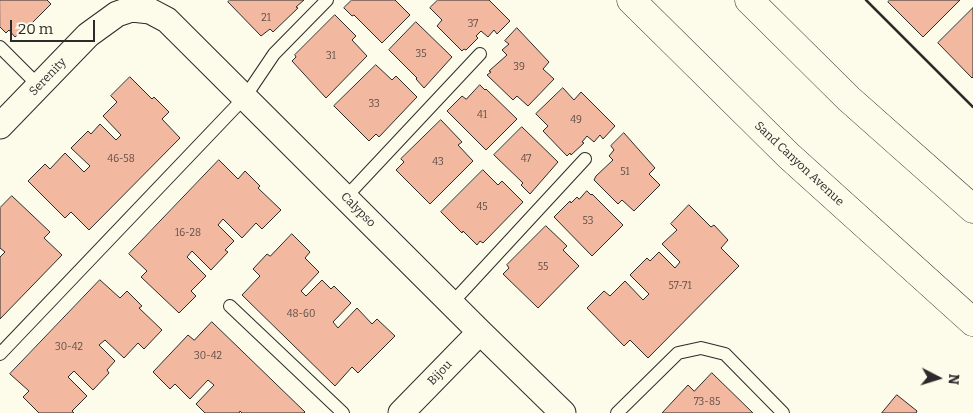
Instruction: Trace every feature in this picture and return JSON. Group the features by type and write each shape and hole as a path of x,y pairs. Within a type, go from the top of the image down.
{"main road":[{"name":"Sand Canyon Avenue","path":"630,0 789,156 973,322"},
{"path":"749,0 849,99 973,209"}],"street":[{"name":"Calypso","path":"139,7 167,20 451,304 563,413"},
{"name":"Serenity","path":"0,126 88,36 117,14 139,7"},
{"name":"Bijou","path":"401,413 480,332"}],"lane":[{"path":"0,354 245,98 274,54 327,0"},
{"path":"0,48 39,86"},
{"path":"345,198 480,54"},
{"path":"451,304 586,159"},
{"path":"230,306 343,413"},
{"path":"617,413 678,354 702,348 725,354 783,413"}],"building":[{"path":"0,0 47,0 51,4 22,33 15,37 9,30 6,33 0,27"},
{"path":"230,0 304,0 273,32 270,29 261,36 228,2"},
{"path":"352,0 395,0 410,15 382,43 354,15 352,16 344,8"},
{"path":"438,0 489,0 510,21 497,34 494,30 488,37 481,31 476,36 478,38 466,50 462,51 437,26 442,20 430,8"},
{"path":"890,0 960,0 923,37 888,2"},
{"path":"973,8 973,77 972,78 938,43"},
{"path":"335,15 356,36 352,40 367,56 326,98 292,61 296,57 295,55"},
{"path":"416,22 452,57 424,88 417,78 389,50"},
{"path":"517,28 549,62 543,69 554,79 528,106 517,96 513,100 487,75 507,55 502,50 509,44 505,41"},
{"path":"376,65 392,80 396,76 417,97 379,137 376,134 369,141 334,106"},
{"path":"130,77 152,99 154,97 169,112 162,119 180,138 89,230 71,212 65,218 28,181 45,164 50,169 65,153 84,172 90,166 71,148 88,131 91,134 100,124 116,140 121,135 103,116 117,102 111,96"},
{"path":"480,85 517,119 486,150 447,111 462,96 466,99"},
{"path":"563,88 574,100 581,92 615,126 603,139 600,135 594,142 587,136 582,142 584,143 571,155 570,153 567,156 543,131 548,126 536,114"},
{"path":"441,120 462,142 458,145 473,161 430,204 396,170 404,162 401,159"},
{"path":"522,127 558,162 530,194 521,185 523,183 494,155"},
{"path":"624,133 655,168 649,174 660,185 634,211 622,200 618,204 594,180 613,160 609,156 614,150 611,146"},
{"path":"219,160 238,179 245,171 260,186 258,188 281,210 262,229 256,223 242,238 223,219 218,225 234,241 225,250 228,252 211,270 192,251 187,257 206,276 191,291 196,296 179,313 141,277 147,271 129,254"},
{"path":"483,170 498,185 502,181 523,202 483,243 480,241 477,245 441,212"},
{"path":"587,191 623,225 592,256 554,217 570,201 571,203 577,197 579,199"},
{"path":"12,196 50,232 44,238 62,255 0,319 0,257 5,252 0,248 0,208"},
{"path":"689,205 711,227 714,225 728,240 721,248 739,266 648,358 630,340 624,346 587,308 604,291 610,296 625,281 643,300 649,294 630,275 647,258 650,261 659,252 675,268 680,262 662,244 677,230 671,224"},
{"path":"546,226 567,246 563,250 579,266 538,308 503,274 509,268 507,265"},
{"path":"292,234 310,252 305,258 319,272 301,291 306,296 322,280 331,289 334,286 351,303 333,322 338,328 357,308 372,324 377,319 395,336 358,373 352,367 335,386 242,295 260,276 253,269 267,254 270,256"},
{"path":"100,280 120,298 127,291 142,306 139,308 162,330 144,349 138,343 124,358 105,340 99,345 115,361 107,370 109,373 93,390 74,371 68,377 87,396 72,411 74,413 39,413 23,397 29,391 10,374"},
{"path":"212,322 305,412 242,413 240,411 239,413 205,413 196,404 214,385 208,380 190,399 175,384 170,389 153,372 188,335 194,340"},
{"path":"712,373 753,413 662,413 688,385 694,391"},
{"path":"897,395 917,411 916,413 882,413"}],"wall":[{"path":"866,0 973,107"}]}
